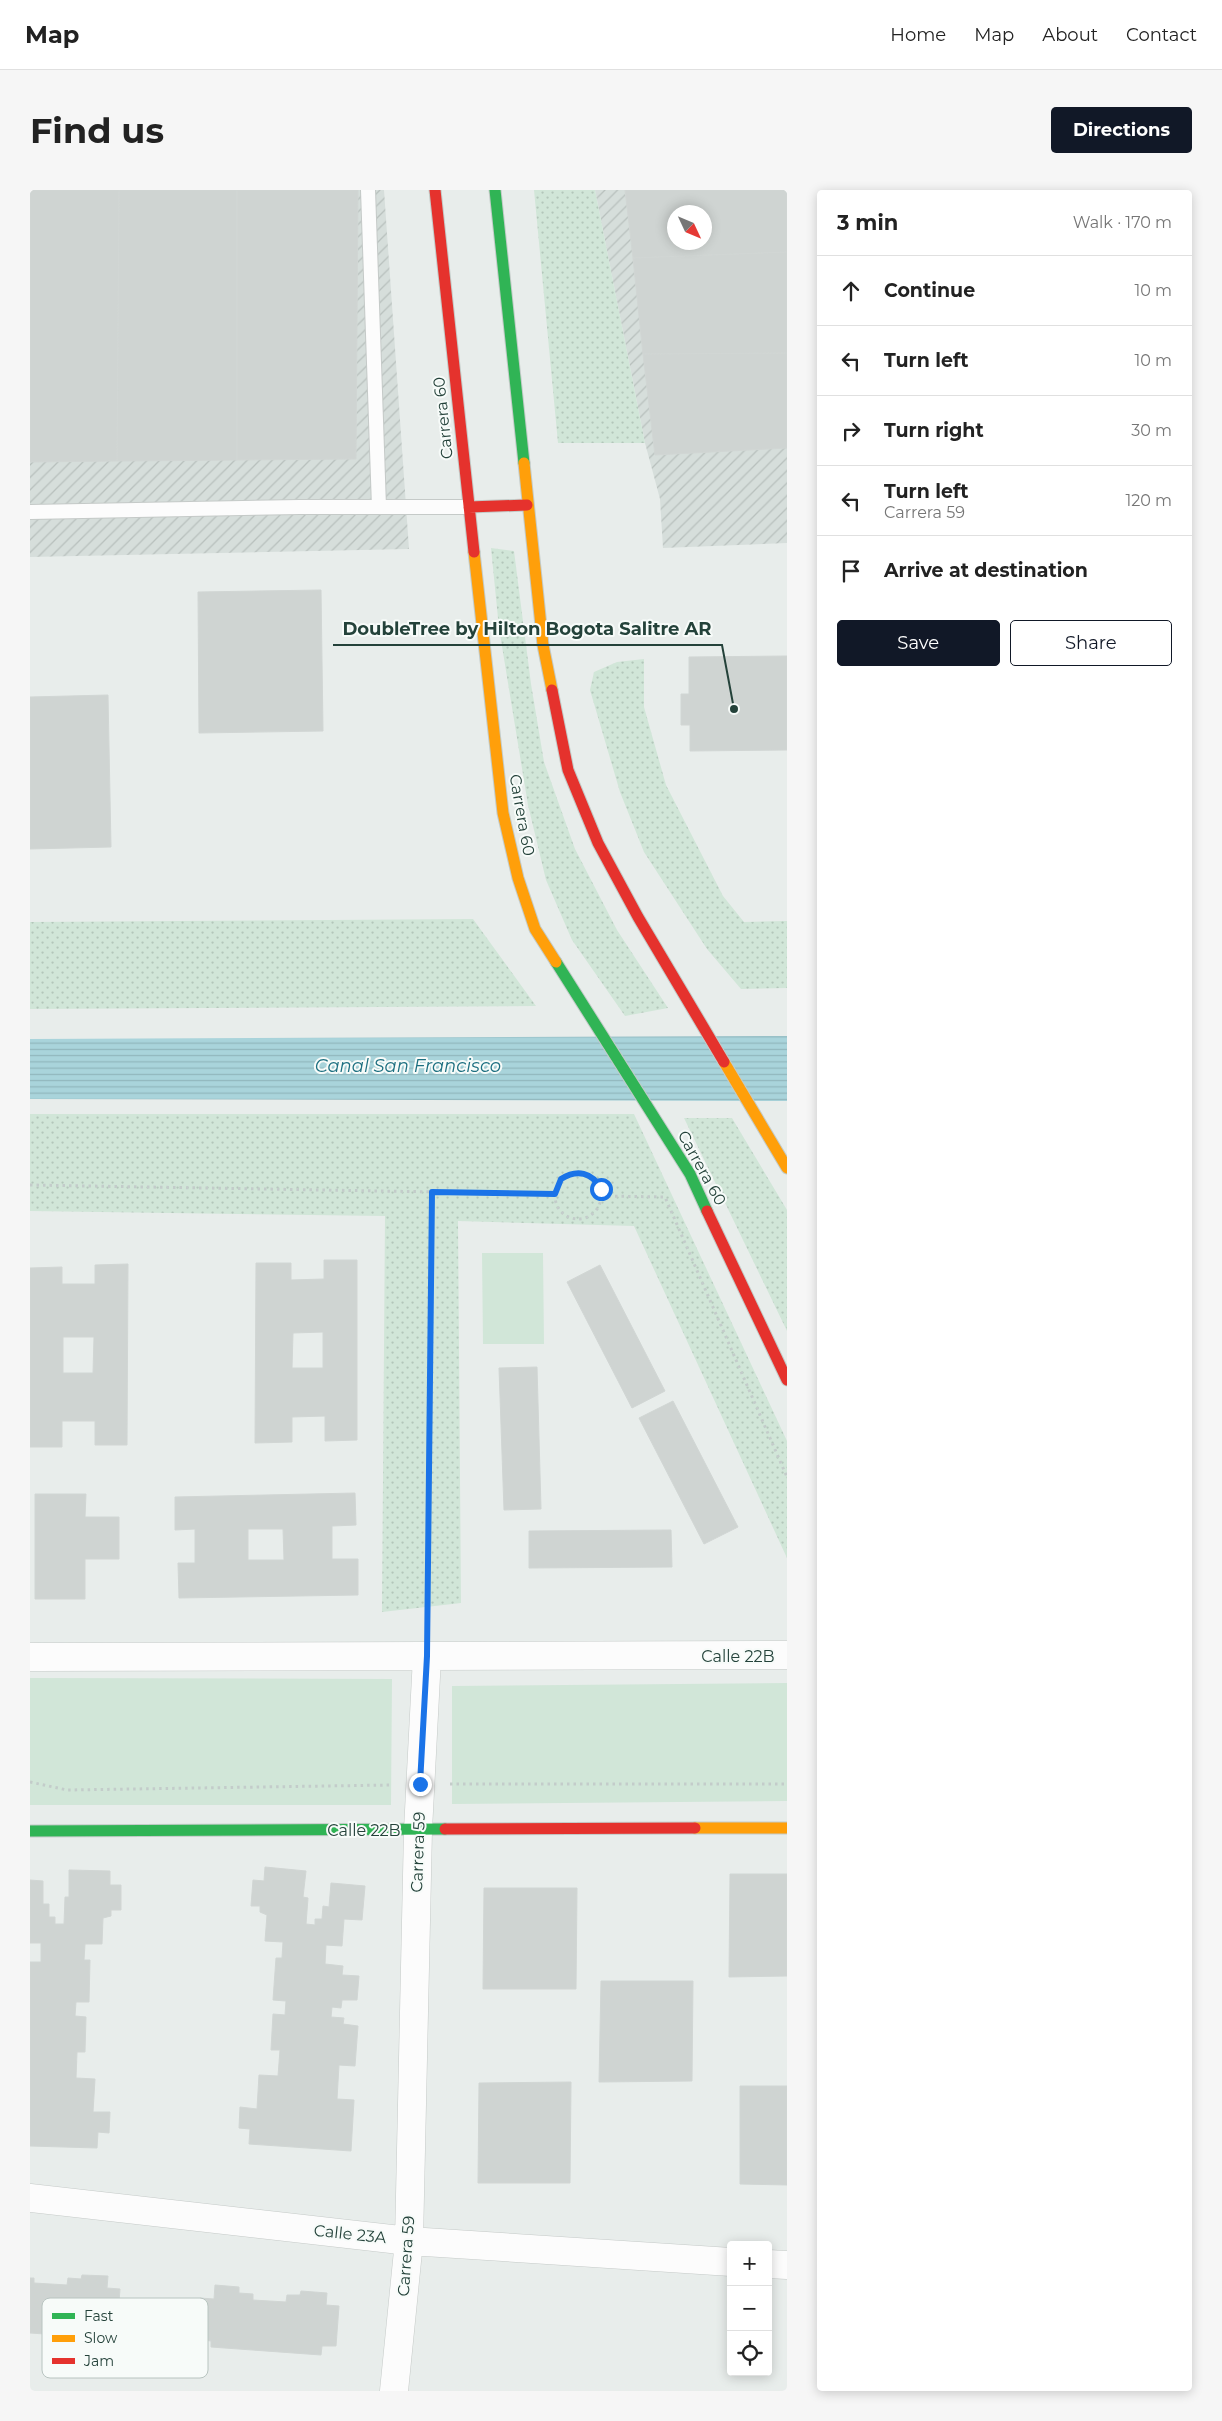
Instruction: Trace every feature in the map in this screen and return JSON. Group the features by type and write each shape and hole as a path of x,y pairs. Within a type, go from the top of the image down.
{"street":[{"name":"Carrera 60","path":"435,190 503,813 518,878 535,928 690,1174 787,1380"},
{"path":"495,190 543,645 568,770 598,844 638,917 787,1168"},
{"path":"469,507 527,505"},
{"name":"Carrera 59","path":"394,2391 409,2241 418,1830 427,1656"},
{"name":"Calle 22B","path":"30,1658 787,1656"},
{"name":"Calle 22B","path":"30,1831 787,1828"},
{"name":"Calle 23A","path":"30,2198 409,2241 727,2262"},
{"path":"772,2264 787,2265"}],"lane":[{"path":"368,190 379,507"},
{"path":"30,512 469,507"}],"path":[{"path":"584,1173 597,1181 602,1196 597,1210 584,1219 576,1220 563,1214 555,1201 555,1194 561,1179 568,1175 584,1173"},
{"path":"30,1185 555,1194"},
{"path":"427,1656 432,1192"},
{"path":"602,1196 665,1198 787,1476"}],"shaded area":[{"path":"30,190 384,190 409,549 30,557"},
{"path":"595,190 787,190 787,543 663,548 660,499 645,443"}],"green space":[{"path":"534,190 595,190 645,443 558,443"},
{"path":"491,548 514,551 531,684 544,762 575,849 617,930 668,1008 625,1016 572,940 546,880 528,805 499,628"},
{"path":"644,659 644,707 666,785 723,896 744,922 787,921 787,988 741,989 707,949 644,852 620,792 590,690 594,672 617,662"},
{"path":"473,919 536,1006 30,1009 30,922"},
{"path":"30,1114 634,1114 787,1441 787,1558 634,1226 458,1221 461,1603 382,1612 385,1216 30,1211"},
{"path":"684,1118 732,1118 787,1210 787,1331"},
{"path":"482,1253 543,1253 544,1344 483,1344"},
{"path":"30,1678 392,1679 391,1805 30,1805"},
{"path":"787,1683 787,1801 452,1804 452,1686"}],"water":[{"name":"Canal San Francisco","path":"787,1036 787,1101 30,1099 30,1039"}],"building":[{"path":"30,190 119,190 117,461 30,462"},
{"path":"119,190 237,190 237,460 117,461"},
{"path":"237,190 358,190 356,459 237,460"},
{"path":"625,190 787,190 787,252 633,258"},
{"path":"787,252 787,353 643,354 633,258"},
{"path":"787,353 787,448 655,455 643,354"},
{"path":"321,590 323,731 199,733 198,592"},
{"path":"787,656 787,750 690,751 690,725 681,725 681,694 689,694 689,657"},
{"path":"108,695 111,847 30,849 30,697"},
{"path":"324,1260 357,1260 357,1440 325,1441 325,1416 292,1417 292,1442 255,1443 256,1263 291,1263 291,1280 324,1279","holes":["323,1332 323,1368 292,1368 293,1333"]},
{"path":"128,1264 127,1445 95,1445 95,1421 62,1421 62,1447 30,1447 30,1268 62,1267 62,1284 95,1284 95,1265","holes":["63,1337 94,1337 93,1373 63,1373"]},
{"path":"600,1265 665,1391 632,1408 567,1282"},
{"path":"537,1367 541,1509 504,1510 499,1368"},
{"path":"673,1401 738,1527 704,1544 639,1418"},
{"path":"355,1493 356,1525 332,1526 332,1559 358,1559 358,1595 179,1598 178,1563 195,1563 195,1529 175,1530 175,1497","holes":["248,1529 283,1529 284,1560 248,1560"]},
{"path":"35,1494 86,1494 85,1517 119,1517 119,1559 85,1559 85,1599 35,1599"},
{"path":"671,1530 672,1567 529,1568 529,1531"},
{"path":"265,1867 306,1871 303,1897 308,1898 306,1924 315,1925 315,1919 322,1919 323,1906 329,1907 331,1883 365,1886 362,1920 344,1919 342,1946 326,1945 325,1964 343,1966 342,1975 359,1976 357,2000 342,2000 341,2008 332,2007 331,2017 344,2018 343,2024 358,2026 355,2066 339,2065 337,2099 354,2100 351,2151 249,2144 250,2129 239,2128 240,2107 257,2109 259,2075 278,2076 280,2050 271,2050 273,2014 285,2015 286,2001 273,2000 276,1958 282,1958 283,1942 265,1941 267,1915 260,1912 260,1906 251,1906 253,1880 264,1881"},
{"path":"69,1870 110,1871 110,1885 121,1885 121,1910 111,1910 111,1916 103,1918 102,1944 85,1944 84,1960 90,1960 89,2002 76,2002 75,2016 86,2017 85,2052 77,2052 76,2078 95,2079 93,2112 110,2112 109,2133 98,2132 97,2148 30,2146 30,1962 41,1962 41,1943 30,1943 30,1880 43,1881 43,1904 49,1904 49,1917 55,1917 55,1924 64,1924 65,1897 69,1897"},
{"path":"730,1874 787,1874 787,1976 729,1977"},
{"path":"484,1888 577,1888 576,1989 483,1989"},
{"path":"601,1981 693,1981 692,2081 599,2082"},
{"path":"571,2082 570,2183 478,2183 479,2083"},
{"path":"740,2086 787,2086 787,2185 740,2184"},
{"path":"82,2275 108,2276 107,2288 120,2289 119,2298 42,2298 42,2334 30,2333 30,2278 34,2278 34,2283 67,2285 68,2278 81,2279"},
{"path":"215,2285 239,2287 239,2293 253,2294 253,2300 286,2302 287,2295 300,2295 301,2291 327,2293 326,2305 339,2306 336,2346 322,2346 321,2355 211,2347 211,2341 208,2341 208,2299 214,2299"}],"traffic: fast":[{"path":"495,190 524,463"},
{"path":"556,962 690,1174 707,1211"},
{"path":"30,1831 445,1829"}],"traffic: slow":[{"path":"524,463 543,645 552,690"},
{"path":"474,552 503,813 518,878 535,929 556,962"},
{"path":"724,1062 787,1168"},
{"path":"695,1828 787,1828"}],"traffic: jam":[{"path":"435,190 474,552"},
{"path":"469,507 527,505"},
{"path":"552,690 568,770 598,843 638,917 724,1062"},
{"path":"707,1211 787,1380"},
{"path":"445,1829 695,1828"}],"place":[{"name":"DoubleTree by Hilton Bogota Salitre AR","path":"734,709"}],"route":[{"path":"420,1784 427,1656 432,1192 555,1194 561,1179 576,1173 584,1173 591,1176 597,1181 601,1189"}]}
